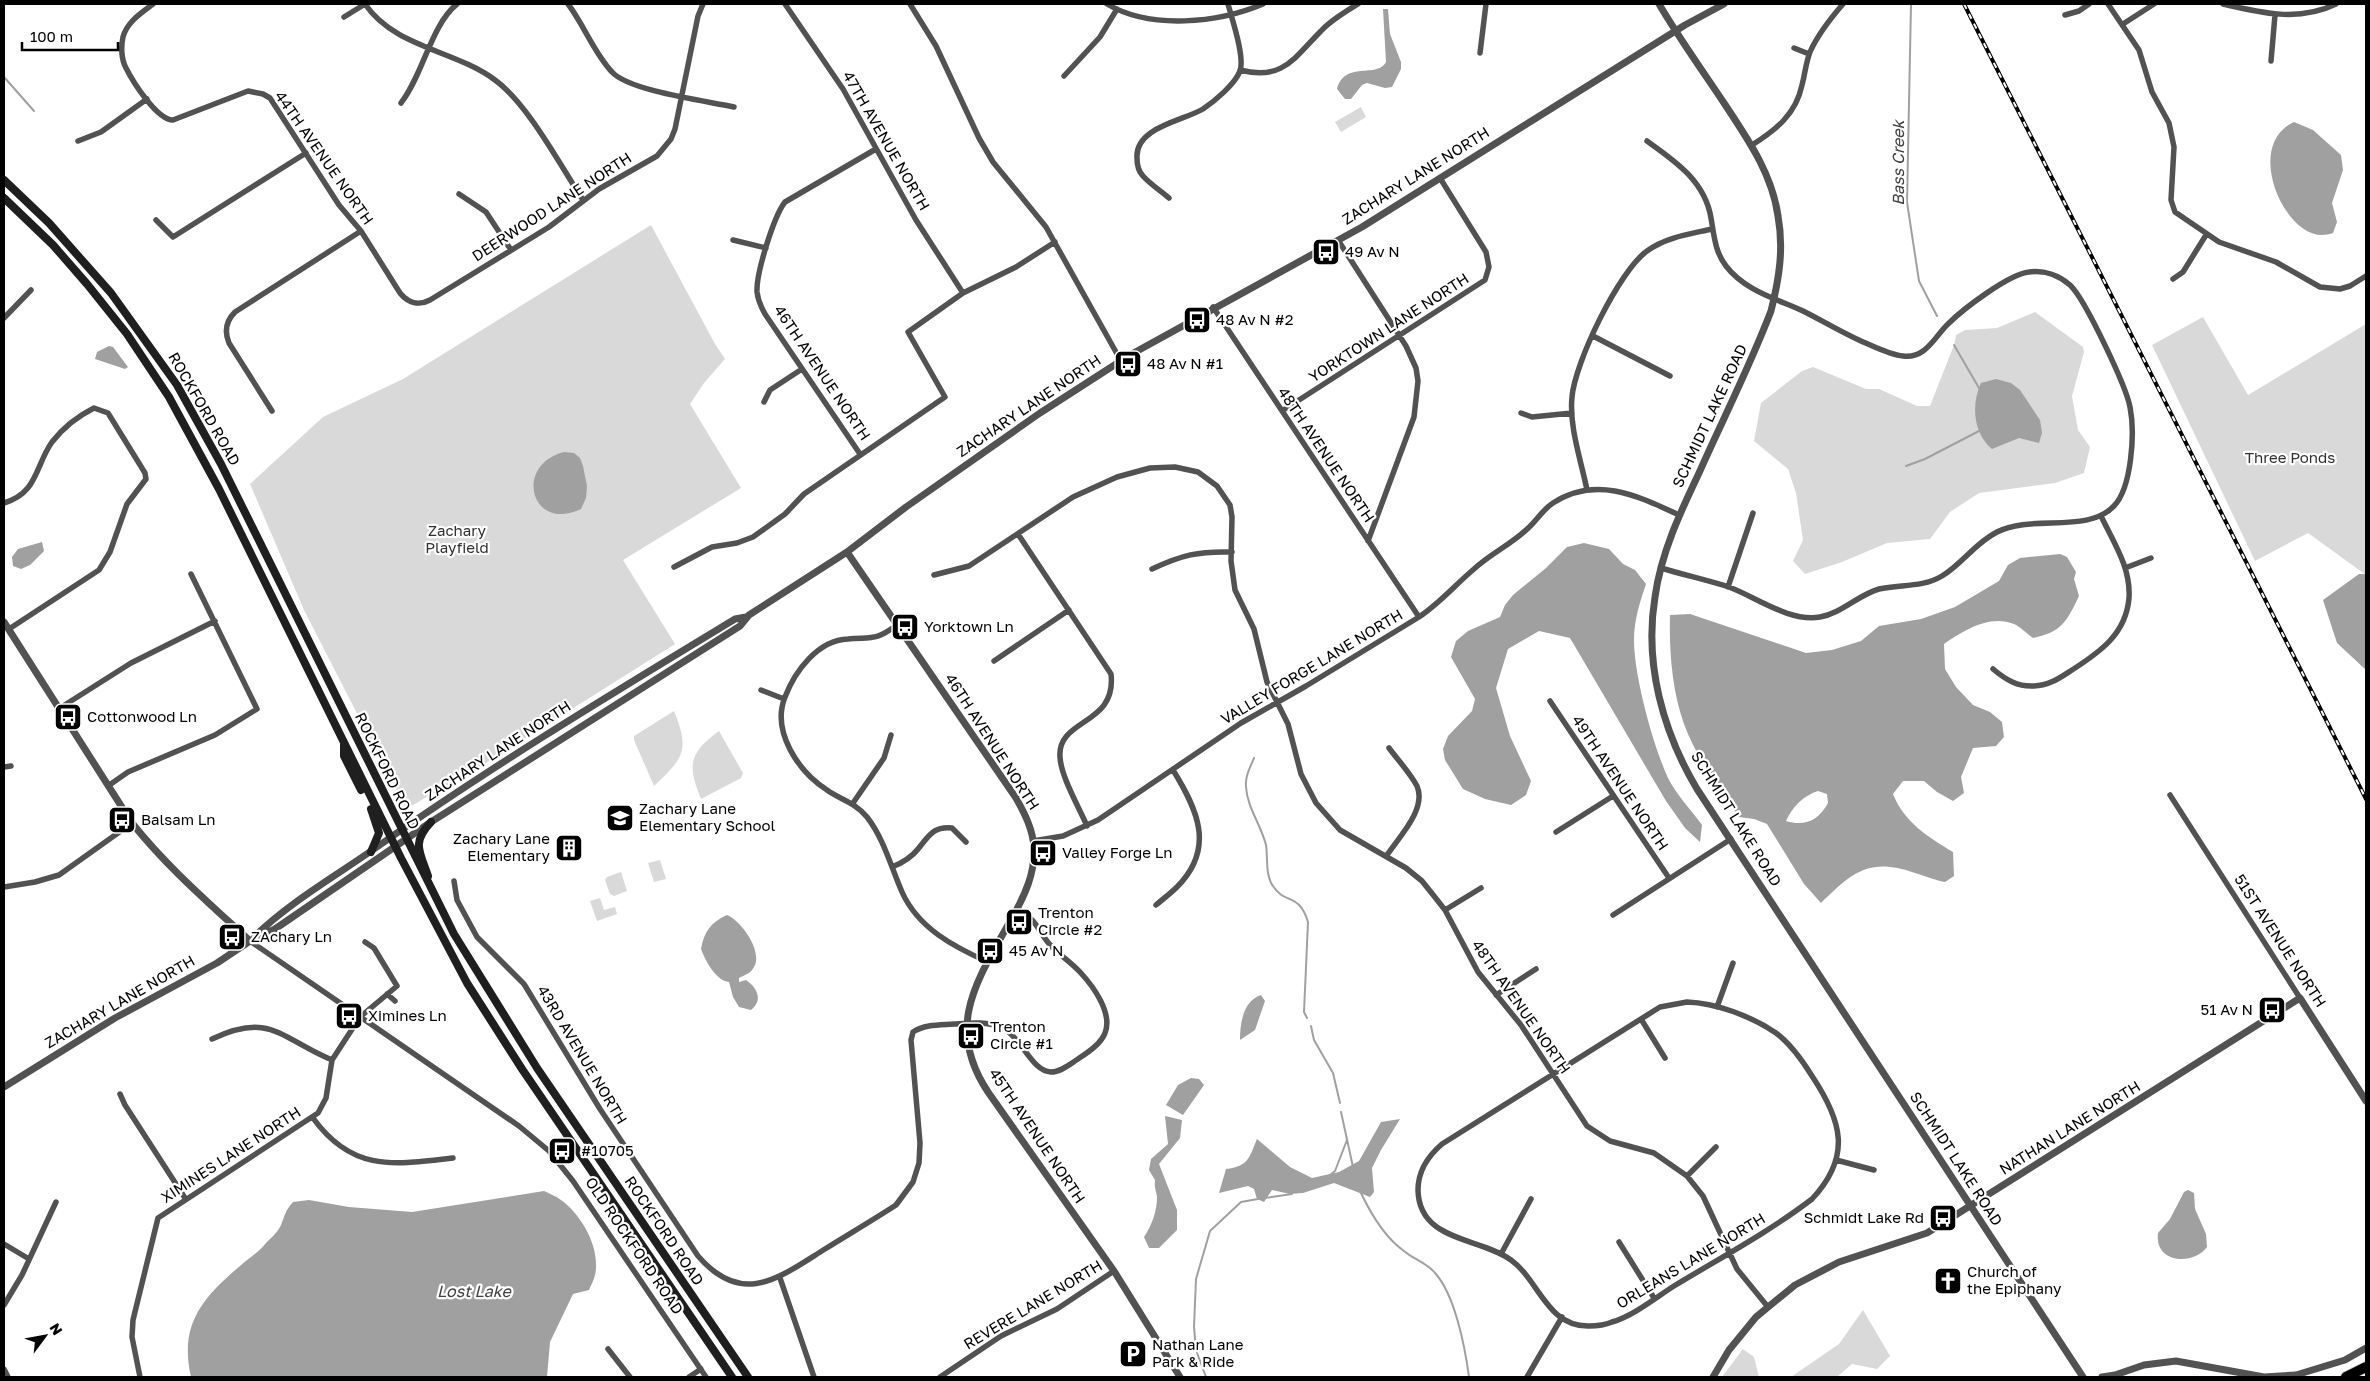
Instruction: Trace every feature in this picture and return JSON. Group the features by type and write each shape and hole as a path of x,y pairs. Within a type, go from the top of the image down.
{"highway":[{"path":"2346,1377 2366,1367"}],"main road":[{"name":"ROCKFORD ROAD","path":"4,180 49,223 111,293 140,330 177,385 221,464 438,904 476,973 532,1060 748,1377"},
{"name":"ROCKFORD ROAD","path":"4,198 53,246 92,290 132,342 169,396 219,489 390,838 446,945 502,1040 732,1377"},
{"path":"344,743 344,756 377,824 377,839 370,852"},
{"path":"431,822 422,831 418,841 419,852 438,904"}],"street":[{"name":"44TH AVENUE NORTH","path":"154,4 133,20 123,36 122,45 125,67 162,117 173,120 248,91 263,94 275,104 339,205 361,231 400,293"},
{"path":"344,17 365,4 388,28 484,73 510,92 583,200"},
{"path":"401,103 410,93 447,15 457,4"},
{"path":"568,4 606,64 618,79 637,86 734,106"},
{"name":"DEERWOOD LANE NORTH","path":"400,293 408,301 425,302 554,223 583,200 656,156 670,139 675,129 698,16 703,4"},
{"name":"47TH AVENUE NORTH","path":"785,4 843,89 916,220 963,293"},
{"path":"910,4 936,46 966,114 993,162 1037,216 1055,242 1121,361"},
{"path":"1107,4 1117,9 1152,18 1188,21 1231,16 1263,4"},
{"path":"1169,198 1139,171 1136,156 1142,142 1161,126 1206,108 1235,79 1240,70 1240,56 1228,4"},
{"path":"1240,70 1262,74 1296,60 1322,30 1358,4"},
{"path":"1480,53 1486,4"},
{"name":"SCHMIDT LAKE ROAD","path":"1659,4 1752,145 1767,176 1778,215 1781,263 1774,300 1763,333 1680,515 1661,568 1654,598 1652,624 1654,660 1661,703 1675,747 1685,769 2083,1377"},
{"name":"ZACHARY LANE NORTH","path":"250,941 270,922 401,830 667,660 734,619 746,617 847,552 906,507 1040,413 1121,361 1213,307 1338,240 1675,30 1724,4"},
{"path":"1752,145 1780,126 1790,113 1798,100 1809,54 1816,38 1843,4"},
{"path":"2065,15 2079,11 2088,4"},
{"path":"2108,4 2139,50 2152,92 2164,112 2172,134 2172,207 2180,218 2206,235 2233,248 2276,262 2320,287 2340,288 2350,286 2366,276"},
{"path":"2123,24 2154,4"},
{"path":"2223,4 2275,15 2313,11 2336,4"},
{"path":"1064,76 1100,37 1117,9"},
{"path":"2271,61 2275,15"},
{"path":"1794,48 1809,54"},
{"path":"78,141 101,132 147,99"},
{"path":"1647,141 1673,159 1694,179 1707,204 1718,253 1733,275 1743,283 1774,300 1797,308 1865,342 1903,356 1912,356 1928,348 1956,316 2016,275 2028,272 2048,273 2068,283 2078,295 2127,393 2132,421 2128,474 2122,494 2117,503 2101,516 2079,521 2016,524 1986,537 1948,571 1932,580 1922,584 1878,590 1839,610 1819,617 1797,616 1728,587 1661,568"},
{"name":"46TH AVENUE NORTH","path":"860,454 764,314 758,299 757,290 766,248 779,210 785,202 876,149"},
{"path":"156,220 173,236 306,153"},
{"name":"YORKTOWN LANE NORTH","path":"1282,411 1483,283 1489,268 1486,252 1440,178"},
{"path":"459,194 486,212 511,250"},
{"path":"1587,490 1572,412 1572,398 1578,365 1622,280 1638,258 1660,243 1712,229"},
{"path":"272,411 229,342 226,328 228,322 235,312 361,231"},
{"path":"2173,278 2183,272 2206,235"},
{"path":"733,240 766,248"},
{"path":"1338,240 1400,335 1416,368 1417,405 1368,541"},
{"path":"674,567 712,547 737,543 753,537 785,514 804,494 945,397 908,332 963,293 1016,267 1055,242"},
{"path":"4,318 31,290"},
{"name":"48TH AVENUE NORTH","path":"1213,307 1419,617"},
{"path":"1593,336 1670,376"},
{"path":"764,402 770,390 802,369"},
{"path":"4,503 28,489 34,481 43,458 63,430 78,417 94,408 108,413 145,473 146,479 127,504 110,552 99,570 9,629"},
{"path":"1522,413 1532,417 1572,412"},
{"name":"48TH AVENUE NORTH","path":"1018,534 1073,497 1102,484 1150,468 1175,467 1198,472 1217,486 1224,495 1232,517 1235,590 1254,629 1267,682 1294,740 1307,790 1324,814 1340,830 1354,840 1387,855 1422,881 1446,910 1467,953 1496,995 1521,1025 1578,1115 1592,1131 1610,1141 1654,1153 1687,1176 1703,1196 1728,1253 1748,1284 1768,1306"},
{"name":"VALLEY FORGE LANE NORTH","path":"1033,841 1063,836 1087,826 1277,702 1419,617 1484,560 1525,532 1552,504 1563,498 1587,490 1613,489 1627,492 1680,515"},
{"path":"1728,587 1753,513"},
{"path":"1993,670 2019,685 2037,686 2048,684 2093,656 2114,637 2126,614 2129,599 2125,568 2101,516"},
{"path":"934,575 969,566 1018,534 1111,674 1112,686 1107,702 1094,715 1065,736 1061,746 1060,763 1087,826"},
{"path":"1152,569 1203,551 1232,552"},
{"name":"46TH AVENUE NORTH","path":"847,552 1025,813 1033,841 1032,872 1017,909 988,962"},
{"path":"2125,568 2151,558"},
{"path":"108,786 128,772 215,735 257,708 191,574"},
{"path":"994,661 1069,610"},
{"name":"ZACHARY LANE NORTH","path":"4,1087 115,1018 217,962 250,941 275,929 431,822 740,626 746,617"},
{"path":"60,708 131,663 214,621"},
{"name":"OLD ROCKFORD ROAD","path":"4,622 132,823 177,874 250,941 519,1126 549,1151 574,1181 706,1377"},
{"path":"897,625 878,637 837,641 815,652 791,685 784,699 783,730 786,740 799,763 817,784 853,803 873,826 903,895 924,923 952,945 988,962"},
{"path":"761,690 784,699"},
{"name":"49TH AVENUE NORTH","path":"1550,701 1669,878"},
{"path":"853,803 884,758 891,735"},
{"path":"1387,855 1414,814 1420,796 1413,780 1389,748"},
{"path":"4,767 11,766"},
{"path":"1156,904 1178,887 1187,875 1198,848 1199,824 1193,804 1173,770"},
{"name":"51ST AVENUE NORTH","path":"2170,795 2366,1101"},
{"path":"1556,832 1613,796"},
{"path":"6,887 48,879 59,874 132,823"},
{"path":"892,867 909,858 930,833 936,829 952,828 966,842"},
{"path":"1613,915 1731,839"},
{"name":"43RD AVENUE NORTH","path":"454,881 457,900 477,937 524,984 600,1109 698,1256 717,1274 730,1280 755,1284 780,1278 896,1205 906,1193 919,1163 920,1143 911,1040 913,1032 922,1027 967,1023"},
{"path":"1446,910 1481,888"},
{"path":"305,897 311,906"},
{"path":"967,1023 983,1022 1004,1028 1020,1042 1039,1068 1051,1072 1064,1068 1085,1054 1101,1040 1105,1033 1107,1018 1094,990 1072,964 1052,947 1035,922 1017,909"},
{"path":"365,942 374,948 396,986 388,994 395,1001"},
{"name":"45TH AVENUE NORTH","path":"988,962 971,998 967,1023 968,1047 983,1084 1114,1271 1180,1377"},
{"path":"1717,1007 1733,963"},
{"path":"1496,995 1536,969"},
{"name":"XIMINES LANE NORTH","path":"140,1377 132,1337 133,1320 158,1218 186,1198 313,1118 322,1107 326,1098 332,1060 360,1018 388,994"},
{"name":"NATHAN LANE NORTH","path":"1713,1377 1744,1331 1768,1306 1795,1284 1839,1262 1927,1233 2300,998"},
{"path":"1527,1377 1562,1317 1546,1304 1522,1270 1501,1254 1453,1237 1434,1225 1420,1206 1418,1192 1421,1171 1433,1152 1442,1144 1660,1007 1673,1004 1701,1003 1749,1019 1777,1034 1802,1060 1829,1101 1838,1135 1836,1160 1874,1170"},
{"path":"1641,1019 1665,1058"},
{"path":"212,1038 246,1026 264,1027 281,1032 332,1060"},
{"path":"120,1094 125,1105 186,1198"},
{"path":"313,1118 326,1136 336,1145 373,1161 400,1164 452,1158"},
{"path":"1687,1176 1716,1147"},
{"name":"ORLEANS LANE NORTH","path":"1562,1317 1587,1326 1600,1325 1619,1319 1728,1253 1812,1199 1822,1188 1836,1160"},
{"path":"1501,1254 1531,1199"},
{"path":"4,1305 29,1259 56,1202"},
{"path":"1619,1242 1654,1298"},
{"path":"4,1244 29,1259"},
{"name":"REVERE LANE NORTH","path":"940,1377 1000,1336 1057,1308 1114,1271"},
{"path":"780,1278 814,1377"},
{"path":"2102,1377 2115,1376 2144,1365 2176,1362 2264,1377 2296,1375 2345,1360 2366,1348"},
{"path":"608,1349 630,1377"},
{"path":"4,1369 8,1377"},
{"path":"689,1377 701,1369"},
{"path":"2083,1377 2092,1377"}],"green space":[{"path":"1361,107 1366,117 1341,132 1335,122"},
{"name":"Zachary Playfield","path":"651,225 715,344 725,359 704,383 690,404 741,488 623,560 675,644 486,763 406,809 304,610 250,484 323,417 403,379"},
{"path":"2035,312 2083,347 2084,352 2072,396 2078,430 2090,447 2084,473 2055,483 1979,493 1950,512 1930,539 1887,543 1842,562 1805,574 1793,561 1803,540 1796,493 1788,469 1754,441 1761,403 1802,371 1813,367 1866,389 1879,389 1917,406 1930,406 1954,345 1956,335 1965,330 1997,328"},
{"name":"Three Ponds","path":"2203,317 2248,395 2366,324 2366,575 2308,533 2255,561 2152,345"},
{"path":"674,711 682,735 681,753 672,768 654,786 634,736"},
{"path":"719,731 743,773 741,778 701,799 694,777 694,760 696,753 702,746"},
{"path":"660,860 666,879 654,882 648,863"},
{"path":"621,872 627,891 614,896 610,894 605,880 607,877"},
{"path":"600,898 604,910 615,907 617,914 597,921 590,901"},
{"path":"1863,1310 1890,1356 1877,1369 1852,1364 1837,1377 1791,1377 1839,1344"},
{"path":"1743,1349 1754,1357 1759,1377 1722,1377"}],"water":[{"path":"1383,9 1388,9 1390,34 1401,62 1401,69 1392,87 1385,88 1367,83 1362,85 1351,99 1345,99 1337,89 1341,80 1354,72 1382,67 1386,62"},
{"path":"2294,122 2313,130 2341,155 2343,170 2332,203 2337,222 2333,233 2322,235 2308,231 2294,221 2283,205 2275,187 2271,168 2272,149 2279,133"},
{"path":"109,346 113,347 128,367 125,369 95,359 97,352"},
{"path":"1996,379 2011,383 2020,390 2040,420 2042,433 2039,443 2019,438 1992,449 1981,435 1975,409 1978,391 1981,383"},
{"path":"564,452 574,453 580,458 587,486 586,498 581,509 564,514 550,512 540,505 535,494 534,482 538,470 548,459"},
{"path":"42,542 44,551 30,565 21,569 13,566 12,557 18,549"},
{"path":"1584,543 1609,549 1623,564 1635,570 1646,584 1634,633 1637,672 1662,764 1671,784 1702,825 1700,842 1685,828 1666,801 1570,638 1539,631 1508,649 1496,688 1510,736 1531,781 1526,795 1511,805 1485,799 1463,789 1445,760 1443,749 1448,736 1472,711 1475,699 1451,657 1456,641 1468,631 1500,617 1505,605 1513,595 1546,568 1567,547"},
{"path":"2060,554 2067,557 2076,572 2074,579 2079,596 2067,619 2057,629 2033,638 2014,624 2005,621 1995,621 1968,629 1944,644 1945,669 1956,687 1973,705 1990,712 2002,722 2004,737 1996,746 1973,748 1961,777 1964,793 1953,801 1937,792 1924,781 1903,781 1893,794 1910,821 1935,841 1953,852 1954,876 1945,882 1899,868 1873,867 1853,876 1821,903 1804,884 1767,824 1754,819 1739,817 1695,748 1684,724 1674,684 1670,642 1670,615 1690,614 1806,653 1832,650 1861,641 1879,626 1921,619 1955,607 1999,581 2008,565 2020,558","holes":["1818,791 1827,794 1828,803 1816,818 1799,823 1786,821 1795,806 1803,799"]},
{"path":"2359,574 2366,574 2366,670 2337,643 2323,600"},
{"path":"727,915 733,918 745,931 754,948 756,964 751,971 739,978 739,982 746,980 750,983 758,995 757,1003 751,1010 739,1007 733,997 729,982 724,981 715,974 701,949 709,928"},
{"path":"1261,995 1265,1001 1255,1030 1240,1040 1242,1020 1246,1007"},
{"path":"1191,1078 1199,1079 1204,1085 1183,1115 1166,1105 1178,1085"},
{"path":"1165,1116 1182,1120 1180,1138 1159,1164 1177,1210 1177,1230 1159,1248 1149,1248 1144,1237 1154,1218 1157,1197 1155,1180 1149,1170 1151,1159 1168,1144"},
{"path":"1400,1119 1372,1168 1374,1192 1370,1197 1334,1183 1303,1193 1290,1194 1272,1190 1264,1202 1257,1199 1254,1189 1248,1186 1219,1193 1226,1169 1234,1168 1244,1163 1257,1139 1290,1167 1312,1178 1339,1172 1359,1161 1381,1122"},
{"path":"2188,1190 2194,1193 2195,1209 2206,1234 2207,1247 2201,1253 2184,1259 2168,1256 2162,1251 2158,1243 2158,1233 2170,1219 2184,1192"},
{"name":"Lost Lake","path":"544,1191 557,1197 569,1206 583,1223 592,1244 596,1265 595,1277 589,1290 573,1294 550,1342 547,1377 191,1377 188,1342 191,1327 197,1314 205,1301 226,1278 260,1249 276,1232 293,1202 309,1200 349,1207 412,1212"}],"waterway":[{"name":"Bass Creek","path":"1911,4 1907,202 1919,281 1937,316"},
{"path":"4,77 34,111"},
{"name":"Bass Creek","path":"1954,345 1979,388"},
{"name":"Bass Creek","path":"1906,466 1925,459 1979,431"},
{"path":"1254,758 1247,776 1246,787 1251,809 1266,845 1270,882 1278,892 1300,906 1308,922 1304,1012 1307,1018"},
{"path":"1311,1026 1314,1040 1333,1073 1340,1103"},
{"path":"1341,1112 1353,1167"},
{"path":"1330,1175 1335,1171 1347,1140"},
{"path":"1361,1193 1374,1217 1390,1239 1432,1270 1442,1283 1458,1322 1469,1377"},
{"path":"1265,1198 1292,1194"},
{"path":"1206,1377 1196,1350 1194,1327 1196,1279 1210,1231 1241,1202 1258,1199"}],"railway":[{"path":"1964,4 2366,799"}],"place":[{"name":"49 Av N","path":"1326,252"},
{"name":"48 Av N #2","path":"1197,320"},
{"name":"48 Av N #1","path":"1128,364"},
{"name":"Yorktown Ln","path":"905,627"},
{"name":"Cottonwood Ln","path":"68,717"},
{"name":"Zachary Lane Elementary School","path":"620,818"},
{"name":"Balsam Ln","path":"122,820"},
{"name":"Zachary Lane Elementary","path":"569,848"},
{"name":"Valley Forge Ln","path":"1043,853"},
{"name":"Trenton Circle #2","path":"1019,922"},
{"name":"ZAchary Ln","path":"232,937"},
{"name":"45 Av N","path":"990,951"},
{"name":"51 Av N","path":"2272,1010"},
{"name":"Ximines Ln","path":"349,1016"},
{"name":"Trenton Circle #1","path":"971,1036"},
{"name":"#10705","path":"562,1151"},
{"name":"Schmidt Lake Rd","path":"1943,1218"},
{"name":"Church of the Epiphany","path":"1948,1281"},
{"name":"Nathan Lane Park & Ride","path":"1133,1354"}]}
